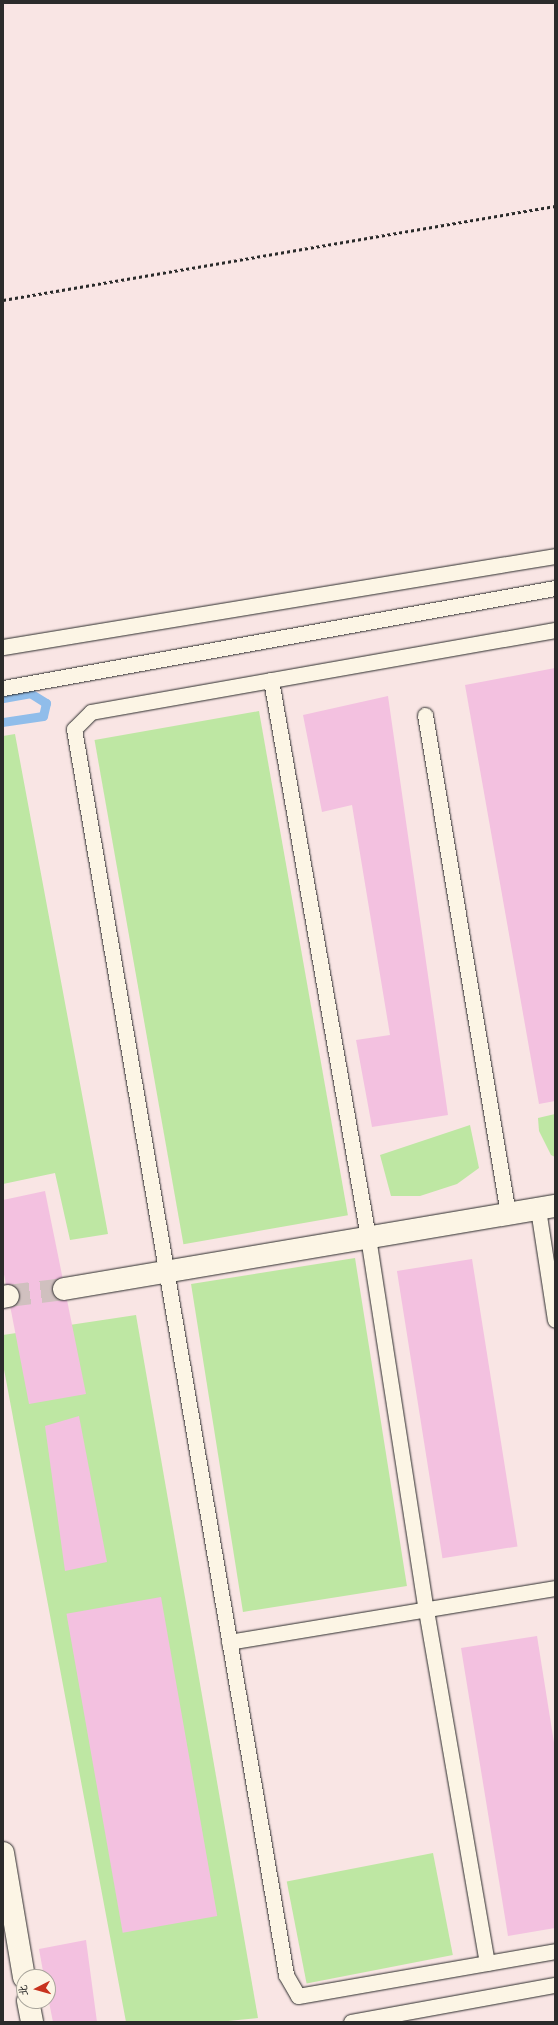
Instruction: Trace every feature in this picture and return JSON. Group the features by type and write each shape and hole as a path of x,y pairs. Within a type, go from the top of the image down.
{"street":[{"path":"64,1288 546,1207"},
{"path":"3,1854 23,1969"},
{"path":"30,2009 32,2022"}],"lane":[{"path":"3,647 555,556"},
{"path":"3,688 555,588"},
{"path":"555,630 91,712 74,729 286,1975 298,1996 555,1951"},
{"path":"271,680 368,1237 426,1610 487,1963"},
{"path":"425,714 508,1214"},
{"path":"546,1207 555,1320"},
{"path":"229,1642 555,1588"},
{"path":"351,2022 555,1985"}],"path":[{"path":"3,300 555,206"}],"green space":[{"path":"259,711 348,1215 183,1244 95,740"},
{"path":"15,734 108,1234 70,1240 55,1173 3,1184 3,736"},
{"path":"555,1114 555,1157 551,1155 539,1131 538,1118"},
{"path":"470,1125 479,1168 457,1184 420,1196 391,1196 380,1155"},
{"path":"355,1258 407,1586 243,1612 191,1284"},
{"path":"136,1315 258,2018 218,2022 126,2022 3,1364 3,1335"},
{"path":"433,1853 453,1955 307,1984 287,1881"}],"building":[{"path":"555,668 555,1101 539,1104 465,685"},
{"path":"388,696 448,1115 372,1127 356,1040 390,1035 352,805 322,812 303,715"},
{"path":"45,1191 86,1394 29,1404 3,1269 3,1200"},
{"path":"472,1259 518,1546 442,1558 397,1271"},
{"path":"79,1416 107,1562 65,1571 45,1426"},
{"path":"161,1597 217,1916 123,1933 66,1614"},
{"path":"537,1636 555,1749 555,1928 508,1936 461,1648"},
{"path":"86,1940 97,2022 53,2022 50,2009 56,2009 56,1969 43,1969 39,1949"}],"waterway":[{"path":"3,698 30,693 46,703 43,716 3,722"}],"tunnel":[{"path":"8,1296 64,1289"}]}
